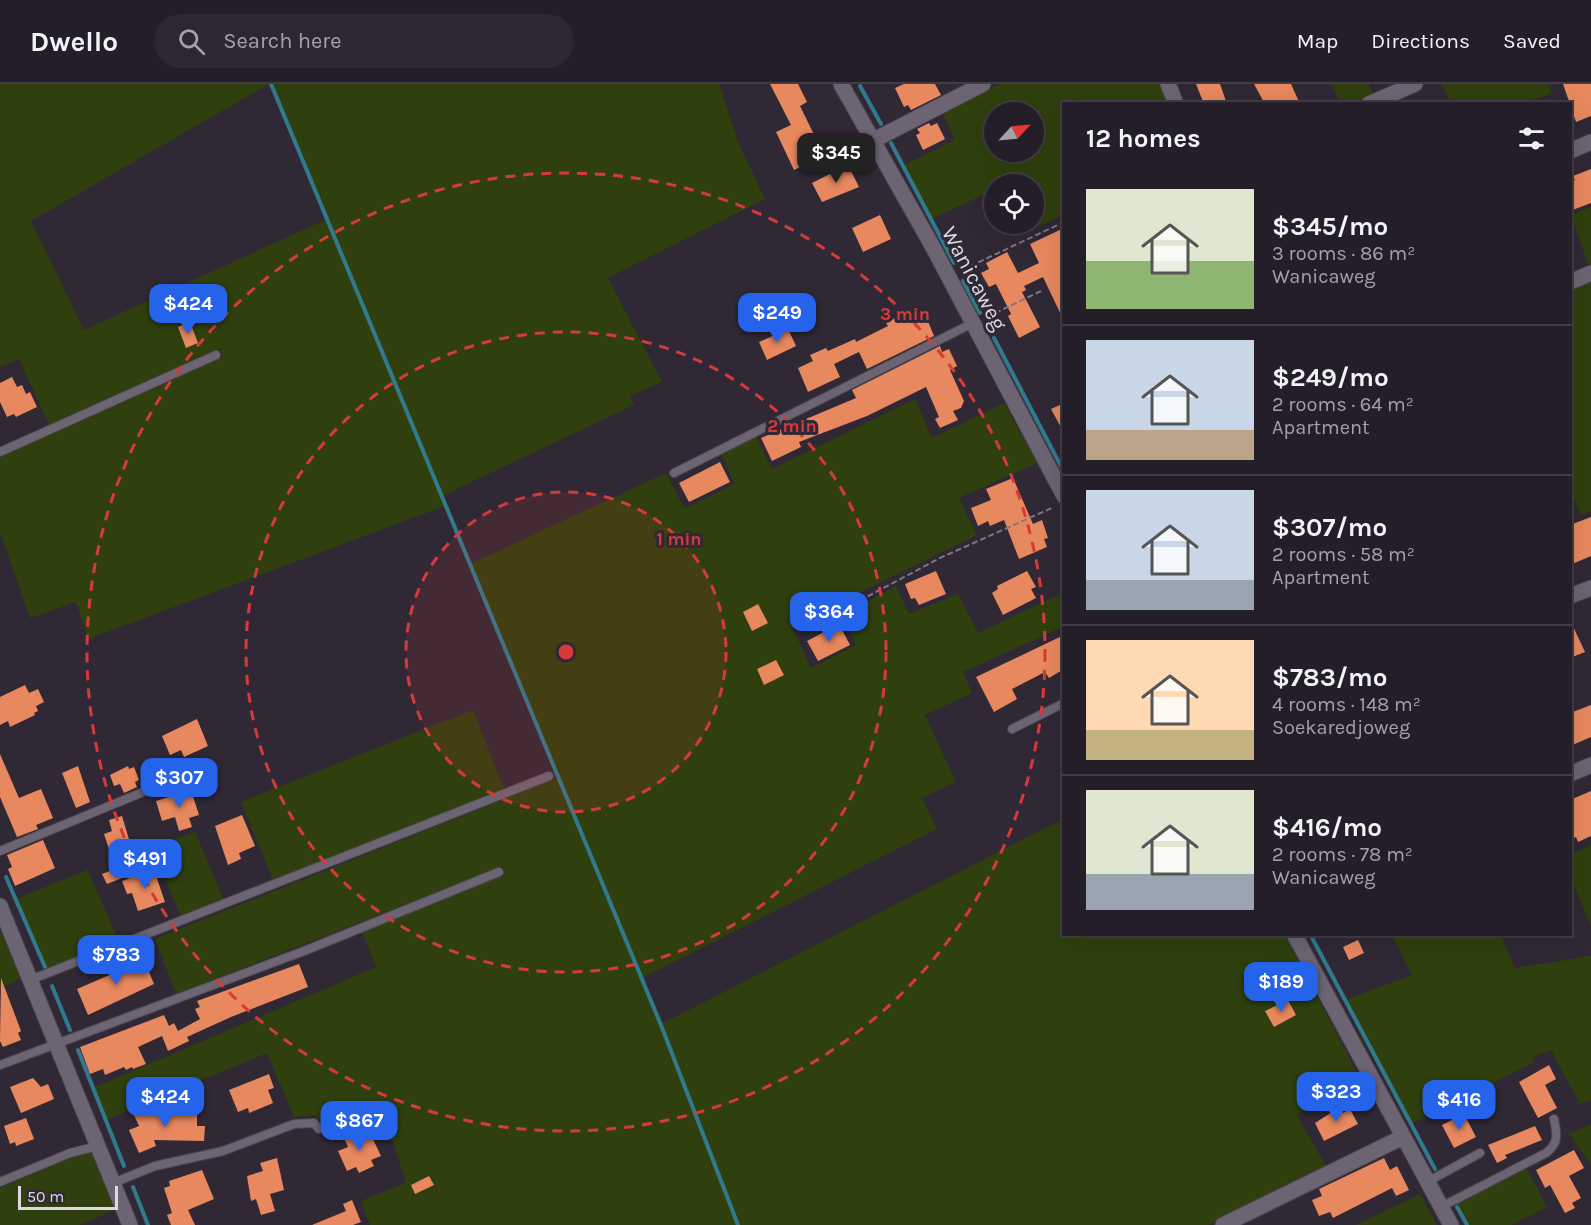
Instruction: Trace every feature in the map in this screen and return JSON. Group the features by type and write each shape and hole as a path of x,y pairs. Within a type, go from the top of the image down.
{"street":[{"name":"Wanicaweg","path":"841,84 949,277 1062,492"},
{"path":"874,140 983,84"},
{"path":"1168,84 1175,102"},
{"path":"1374,102 1415,84"},
{"path":"1572,150 1591,142"},
{"path":"1572,281 1591,273"},
{"path":"1572,595 1591,588"},
{"path":"1572,773 1591,765"},
{"path":"0,906 4,926 30,980 130,1225"},
{"path":"1295,936 1451,1225"},
{"path":"1223,1225 1403,1137"}],"lane":[{"path":"675,473 973,323"},
{"path":"0,452 216,355"},
{"path":"1012,729 1062,704"},
{"path":"30,980 549,776"},
{"path":"0,851 165,783"},
{"path":"0,1065 304,951 499,872"},
{"path":"1441,1207 1554,1147 1558,1137 1554,1119"},
{"path":"113,1183 155,1166 224,1151 294,1124 314,1123 319,1129"},
{"path":"0,1182 70,1154 98,1146"},
{"path":"1427,1182 1480,1153"}],"path":[{"path":"949,277 1062,223"},
{"path":"973,323 1041,291"},
{"path":"812,626 940,558 1062,504"}],"green space":[{"path":"0,84 269,84 31,221 84,330 327,219 271,84 719,84 738,142 765,199 608,278 662,382 630,396 634,405 442,496 445,506 88,639 76,602 30,618 0,532 0,457 223,357 220,348 49,425 19,359 0,367"},
{"path":"999,84 1163,84 1170,102 1062,102 1062,215 1044,224 1044,174 984,174 984,195 931,219 903,166 955,140 942,112"},
{"path":"1332,84 1369,84 1375,99 1368,102 1340,102"},
{"path":"1442,84 1548,84 1552,93 1529,102 1451,102"},
{"path":"1591,207 1590,270 1572,218 1572,215"},
{"path":"1591,278 1591,511 1581,515 1572,495 1572,285"},
{"path":"915,399 932,438 1004,403 1037,463 959,498 977,535 792,626 811,668 856,645 842,615 896,586 909,614 958,594 978,633 1062,593 1062,627 963,672 972,693 925,715 956,782 922,798 937,829 642,978 661,1024 1062,820 1062,936 1286,936 1362,1082 1297,1115 1326,1166 1208,1225 370,1225 361,1201 406,1183 381,1105 329,1127 314,1115 294,1117 267,1053 106,1120 93,1088 376,967 362,932 505,874 503,866 176,994 155,939 557,778 470,564 666,473 685,509 735,484 721,455 756,436 772,469"},
{"path":"473,710 504,789 274,882 241,802"},
{"path":"195,832 224,900 181,917 153,848"},
{"path":"1591,845 1591,926 1572,881 1572,853"},
{"path":"88,870 119,942 46,971 16,899"},
{"path":"0,933 2,933 21,979 0,988"},
{"path":"1392,936 1501,936 1515,968 1591,956 1591,1100 1580,1104 1551,1050 1533,1057 1534,1062 1411,1124 1345,1000 1412,975"},
{"path":"1591,1124 1591,1165 1569,1134"},
{"path":"94,1152 117,1209 79,1225 0,1225 0,1188 72,1157"},
{"path":"1527,1169 1547,1207 1511,1225 1467,1225 1455,1204"},
{"path":"1420,1194 1437,1225 1356,1225"}],"building":[{"path":"770,84 798,84 807,102 800,106 824,155 794,170 776,132 791,125"},
{"path":"904,84 935,84 941,95 911,110 908,105 904,107 895,88"},
{"path":"1196,84 1220,84 1226,102 1203,102"},
{"path":"1254,84 1291,84 1299,102 1264,102"},
{"path":"1563,84 1591,84 1591,116 1576,122 1572,102 1569,102"},
{"path":"929,123 931,126 937,123 945,139 923,150 916,135 920,133 917,129"},
{"path":"848,165 859,187 822,202 812,183"},
{"path":"1591,169 1591,203 1572,210 1572,181 1575,180 1573,176"},
{"path":"880,215 891,239 863,252 852,228"},
{"path":"1062,229 1062,317 1043,277 1024,286 1026,290 1022,292 1040,327 1019,338 1008,316 1011,314 996,284 989,287 981,273 989,269 986,263 1007,252 1018,273 1039,263 1030,244"},
{"path":"912,313 915,319 925,314 934,336 867,369 859,352 834,364 840,377 808,392 798,368 813,361 810,355 826,348 828,351 855,339 856,342 888,326 886,323 902,314 903,317"},
{"path":"190,322 198,343 186,348 178,327"},
{"path":"788,329 796,346 767,360 759,342"},
{"path":"940,346 942,352 949,349 957,366 950,370 964,401 961,408 953,411 958,420 940,428 935,419 939,417 926,387 867,416 799,442 801,447 772,461 761,438 856,398 852,390"},
{"path":"12,377 17,387 22,385 26,394 30,392 37,407 16,417 14,414 7,417 0,402 0,383"},
{"path":"1062,404 1062,429 1051,409"},
{"path":"720,462 730,482 689,502 679,483"},
{"path":"1013,478 1033,524 1042,520 1048,538 1044,539 1047,547 1019,559 1004,520 990,526 988,521 978,526 971,508 991,500 986,489"},
{"path":"1591,517 1591,556 1572,564 1572,524"},
{"path":"936,571 946,594 919,605 915,598 911,599 905,584"},
{"path":"1027,571 1036,587 1031,589 1036,598 1003,615 992,593 998,589 997,586"},
{"path":"758,604 768,623 752,631 743,612"},
{"path":"839,624 850,645 818,661 807,641"},
{"path":"1572,624 1585,652 1572,657"},
{"path":"1062,636 1062,670 1049,678 1045,672 1012,689 1017,699 994,712 976,677"},
{"path":"776,660 784,675 764,685 757,669"},
{"path":"25,685 29,693 38,689 44,702 36,706 38,711 34,713 35,715 10,727 8,721 0,725 0,697"},
{"path":"1591,705 1591,737 1572,745 1572,712"},
{"path":"197,719 208,746 184,757 181,750 170,755 162,736"},
{"path":"0,754 19,798 41,789 53,818 36,825 38,829 17,837 0,797"},
{"path":"78,766 90,802 76,808 62,773"},
{"path":"128,766 129,769 134,767 139,780 135,782 137,787 124,793 120,784 114,786 110,775"},
{"path":"191,790 199,815 189,818 192,827 179,831 175,817 162,821 156,801"},
{"path":"1591,791 1591,836 1578,842 1576,837 1572,839 1572,799"},
{"path":"242,815 255,846 239,853 241,859 228,865 215,826"},
{"path":"122,816 131,846 110,852 104,834 112,831 109,820"},
{"path":"43,840 55,868 15,886 8,869 12,867 7,855"},
{"path":"123,866 127,876 107,884 102,874"},
{"path":"154,870 165,902 138,911 132,893 127,894 122,881"},
{"path":"1358,940 1364,953 1349,960 1343,947"},
{"path":"142,955 154,984 88,1015 77,989 121,970 118,965"},
{"path":"299,964 308,987 187,1037 189,1041 168,1051 162,1036 138,1047 146,1064 126,1070 124,1067 105,1075 103,1069 90,1074 80,1047 164,1015 169,1026 174,1023 178,1031 200,1019 195,1009 200,1007 197,1001"},
{"path":"1,978 21,1031 18,1033 21,1040 3,1047 0,1041"},
{"path":"1288,1000 1296,1015 1274,1027 1265,1011"},
{"path":"1549,1065 1556,1079 1545,1085 1557,1108 1538,1118 1519,1082"},
{"path":"269,1074 274,1088 268,1090 273,1103 249,1113 248,1108 238,1112 229,1090"},
{"path":"33,1078 41,1087 48,1084 54,1099 21,1113 10,1087"},
{"path":"157,1103 162,1116 180,1116 180,1110 197,1111 197,1126 205,1126 204,1141 154,1140 156,1146 139,1153 129,1130 139,1126 133,1113"},
{"path":"1340,1107 1343,1113 1350,1109 1358,1124 1324,1141 1315,1123"},
{"path":"1464,1114 1476,1137 1454,1148 1442,1125"},
{"path":"26,1118 34,1139 16,1146 15,1142 10,1144 4,1126"},
{"path":"1535,1126 1542,1140 1505,1155 1507,1158 1497,1163 1488,1145"},
{"path":"369,1131 381,1156 371,1160 374,1166 359,1173 356,1167 347,1171 338,1151 348,1147 344,1138 356,1132 359,1136"},
{"path":"1574,1150 1584,1168 1569,1176 1581,1198 1572,1203 1575,1208 1565,1213 1550,1185 1545,1188 1536,1170"},
{"path":"277,1158 284,1190 270,1194 275,1211 261,1215 256,1199 251,1201 247,1176 263,1171 260,1163"},
{"path":"1384,1158 1390,1170 1397,1166 1409,1190 1396,1196 1392,1188 1333,1218 1330,1212 1319,1216 1312,1200 1322,1196 1319,1189"},
{"path":"202,1170 214,1199 188,1210 195,1225 171,1225 167,1215 172,1213 164,1188 170,1186 169,1181"},
{"path":"429,1176 434,1185 415,1194 411,1185"},
{"path":"352,1200 361,1222 353,1225 312,1225 346,1211 343,1204"}],"waterway":[{"path":"271,84 661,1025 738,1225"},
{"path":"860,86 881,124"},
{"path":"891,143 954,263"},
{"path":"963,281 980,313"},
{"path":"994,338 1062,468"},
{"path":"6,877 45,967"},
{"path":"1311,936 1435,1169"},
{"path":"52,986 70,1030"},
{"path":"78,1050 124,1166"},
{"path":"133,1187 148,1225"},
{"path":"1457,1207 1467,1225"}]}
